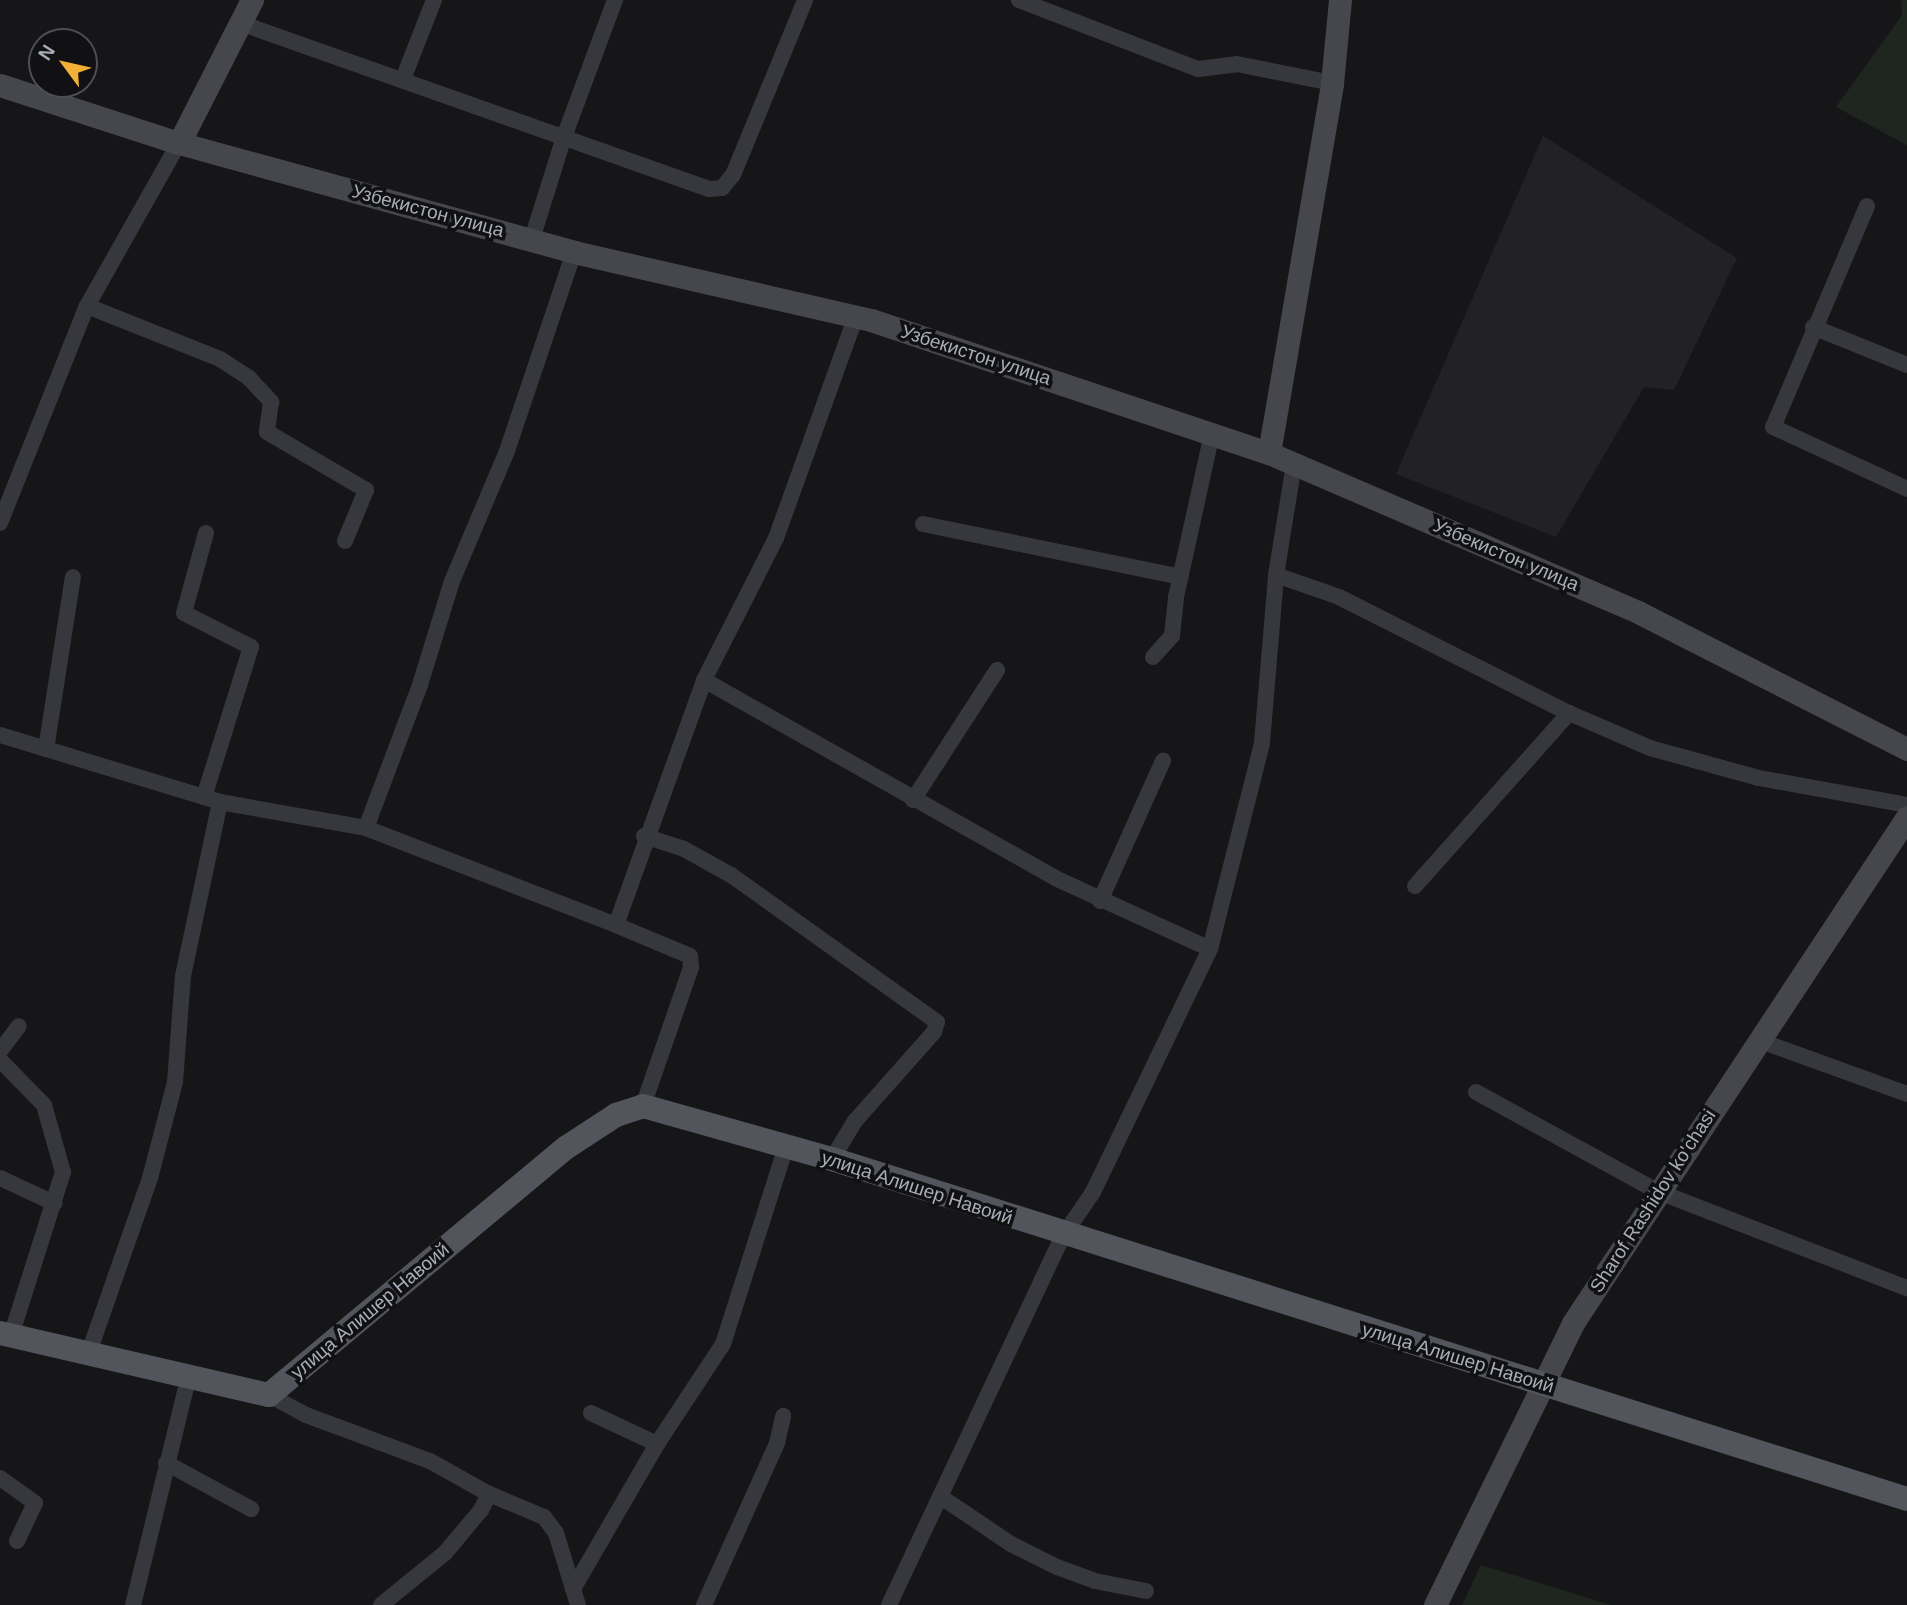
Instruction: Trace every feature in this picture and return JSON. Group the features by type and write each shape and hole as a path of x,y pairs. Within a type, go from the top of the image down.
{"main road":[{"path":"1269,453 1332,83 1340,0"},
{"path":"179,144 245,7"},
{"name":"Узбекистон улица","path":"0,85 179,144 574,252 856,316 1212,433 1269,453 1638,612 1907,749"},
{"name":"Sharof Rashidov ko'chasi","path":"1435,1605 1573,1323 1907,817"},
{"name":"улица Алишер Навоий","path":"269,1395 567,1147 616,1115 643,1106 832,1159 1063,1236 1907,1499"},
{"path":"5,1334 188,1380 269,1395"}],"street":[{"path":"403,79 434,0"},
{"path":"532,239 564,137 615,0"},
{"path":"245,7 403,79 709,189 722,188 733,175 804,0"},
{"path":"1019,0 1198,69 1237,64 1332,83"},
{"path":"0,523 5,494 87,306 179,144"},
{"path":"1867,206 1773,418 1773,429 1907,489"},
{"path":"366,828 420,685 452,581 507,452 574,252"},
{"path":"87,306 220,359 249,378 271,402 267,432 366,490 345,541"},
{"path":"615,925 644,835 704,680 776,538 856,316"},
{"path":"1814,327 1907,365"},
{"path":"1153,657 1172,636 1181,577 1212,433"},
{"path":"888,1605 1063,1236 1093,1192 1210,949 1262,743 1276,576 1294,464"},
{"path":"923,524 1181,577"},
{"path":"88,1355 150,1178 175,1082 183,976 212,800 251,647 184,612 206,533"},
{"path":"1276,576 1339,597 1569,713 1650,748 1759,778 1907,806"},
{"path":"46,749 74,577"},
{"path":"913,800 998,670"},
{"path":"704,680 913,800 1100,901 1210,949"},
{"path":"1415,886 1569,713"},
{"path":"0,735 212,800 366,828 690,956 691,967 643,1106"},
{"path":"1100,901 1163,761"},
{"path":"644,835 684,849 731,875 937,1022 934,1032 855,1121 832,1159"},
{"path":"0,1051 19,1026"},
{"path":"1758,1040 1907,1094"},
{"path":"0,1060 44,1105 54,1129 63,1172 5,1334"},
{"path":"1476,1092 1659,1192 1907,1288"},
{"path":"575,1597 657,1444 723,1344 786,1146"},
{"path":"0,1178 54,1203"},
{"path":"133,1605 188,1380"},
{"path":"269,1395 306,1415 430,1461 489,1494 544,1517 556,1533 575,1597"},
{"path":"591,1413 657,1444"},
{"path":"704,1605 776,1443 783,1416"},
{"path":"166,1462 251,1509"},
{"path":"0,1478 35,1503 17,1542"},
{"path":"381,1605 444,1553 481,1510 489,1494"},
{"path":"940,1497 1011,1544 1057,1567 1095,1581 1146,1591"}],"shaded area":[{"path":"1901,0 1907,0 1907,145 1836,107 1902,15"},
{"path":"1543,136 1737,258 1674,390 1644,387 1556,537 1396,474"},
{"path":"1481,1565 1611,1605 1462,1605"}]}
